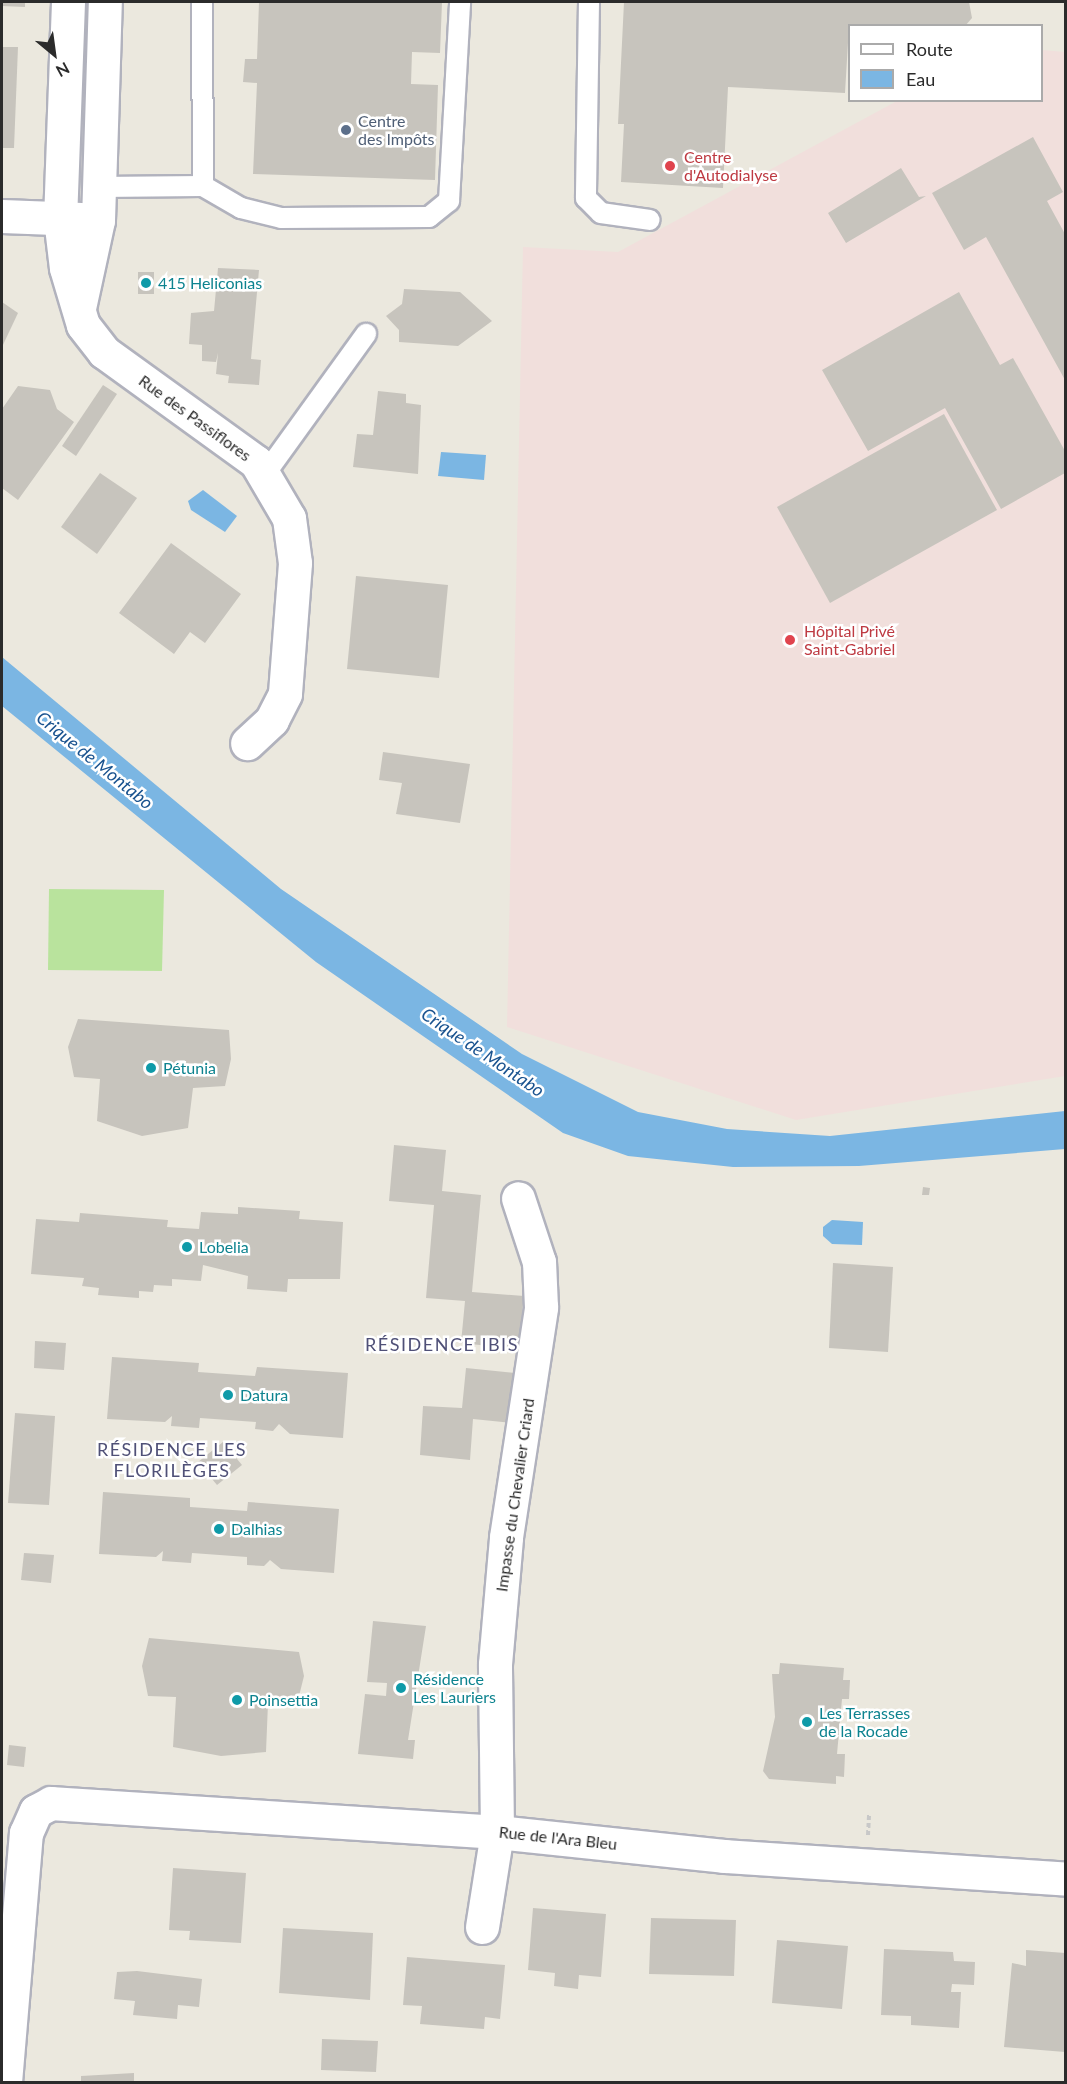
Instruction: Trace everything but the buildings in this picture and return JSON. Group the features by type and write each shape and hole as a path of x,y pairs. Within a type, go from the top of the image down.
{"street":[{"name":"Rue des Passiflores","path":"68,2 60,218 66,268 90,338 104,352 233,442 265,474 289,518 295,563 285,694 272,720 247,743"},
{"path":"79,308 98,220 105,2"},
{"path":"2,216 98,220"},
{"name":"Impasse du Chevalier Criard","path":"482,1927 497,1832 495,1664 504,1560 541,1307 537,1251 518,1198"},
{"name":"Rue de l'Ara Bleu","path":"5,2082 26,1833 36,1811 51,1803 497,1832 724,1856 1065,1879"}],"lane":[{"path":"202,2 203,186"},
{"path":"99,187 203,186 241,208 281,218 417,219 442,210 449,201 460,2"},
{"path":"589,2 586,198 601,213 650,220"},
{"path":"265,474 366,334"}],"shaded area":[{"name":"Hôpital Privé Saint-Gabriel","path":"1043,50 1065,52 1065,1076 796,1120 507,1027 523,247 618,252 895,102 1043,102"}],"green space":[{"path":"49,889 164,890 162,971 48,970"}],"water":[{"path":"441,452 486,455 484,480 438,476"},
{"path":"203,490 237,516 225,532 191,510 188,501"},
{"name":"Crique de Montabo","path":"2,657 281,889 522,1054 638,1112 727,1129 830,1136 1065,1111 1065,1149 859,1166 733,1167 628,1156 563,1133 316,962 2,706"},
{"path":"832,1220 863,1222 862,1245 832,1244 823,1236 823,1227"}],"place":[{"name":"Centre des Impôts","path":"346,130"},
{"name":"Centre d'Autodialyse","path":"670,166"},
{"name":"415 Heliconias","path":"146,283"},
{"name":"Hôpital Privé Saint-Gabriel","path":"790,640"},
{"name":"Pétunia","path":"151,1068"},
{"name":"Lobelia","path":"187,1247"},
{"name":"Datura","path":"228,1395"},
{"name":"Dalhias","path":"219,1529"},
{"name":"Résidence Les Lauriers","path":"401,1688"},
{"name":"Poinsettia","path":"237,1700"},
{"name":"Les Terrasses de la Rocade","path":"807,1722"}],"district":[{"name":"RÉSIDENCE IBIS","path":"442,1344"},
{"name":"RÉSIDENCE LES FLORILÈGES","path":"172,1460"}]}
